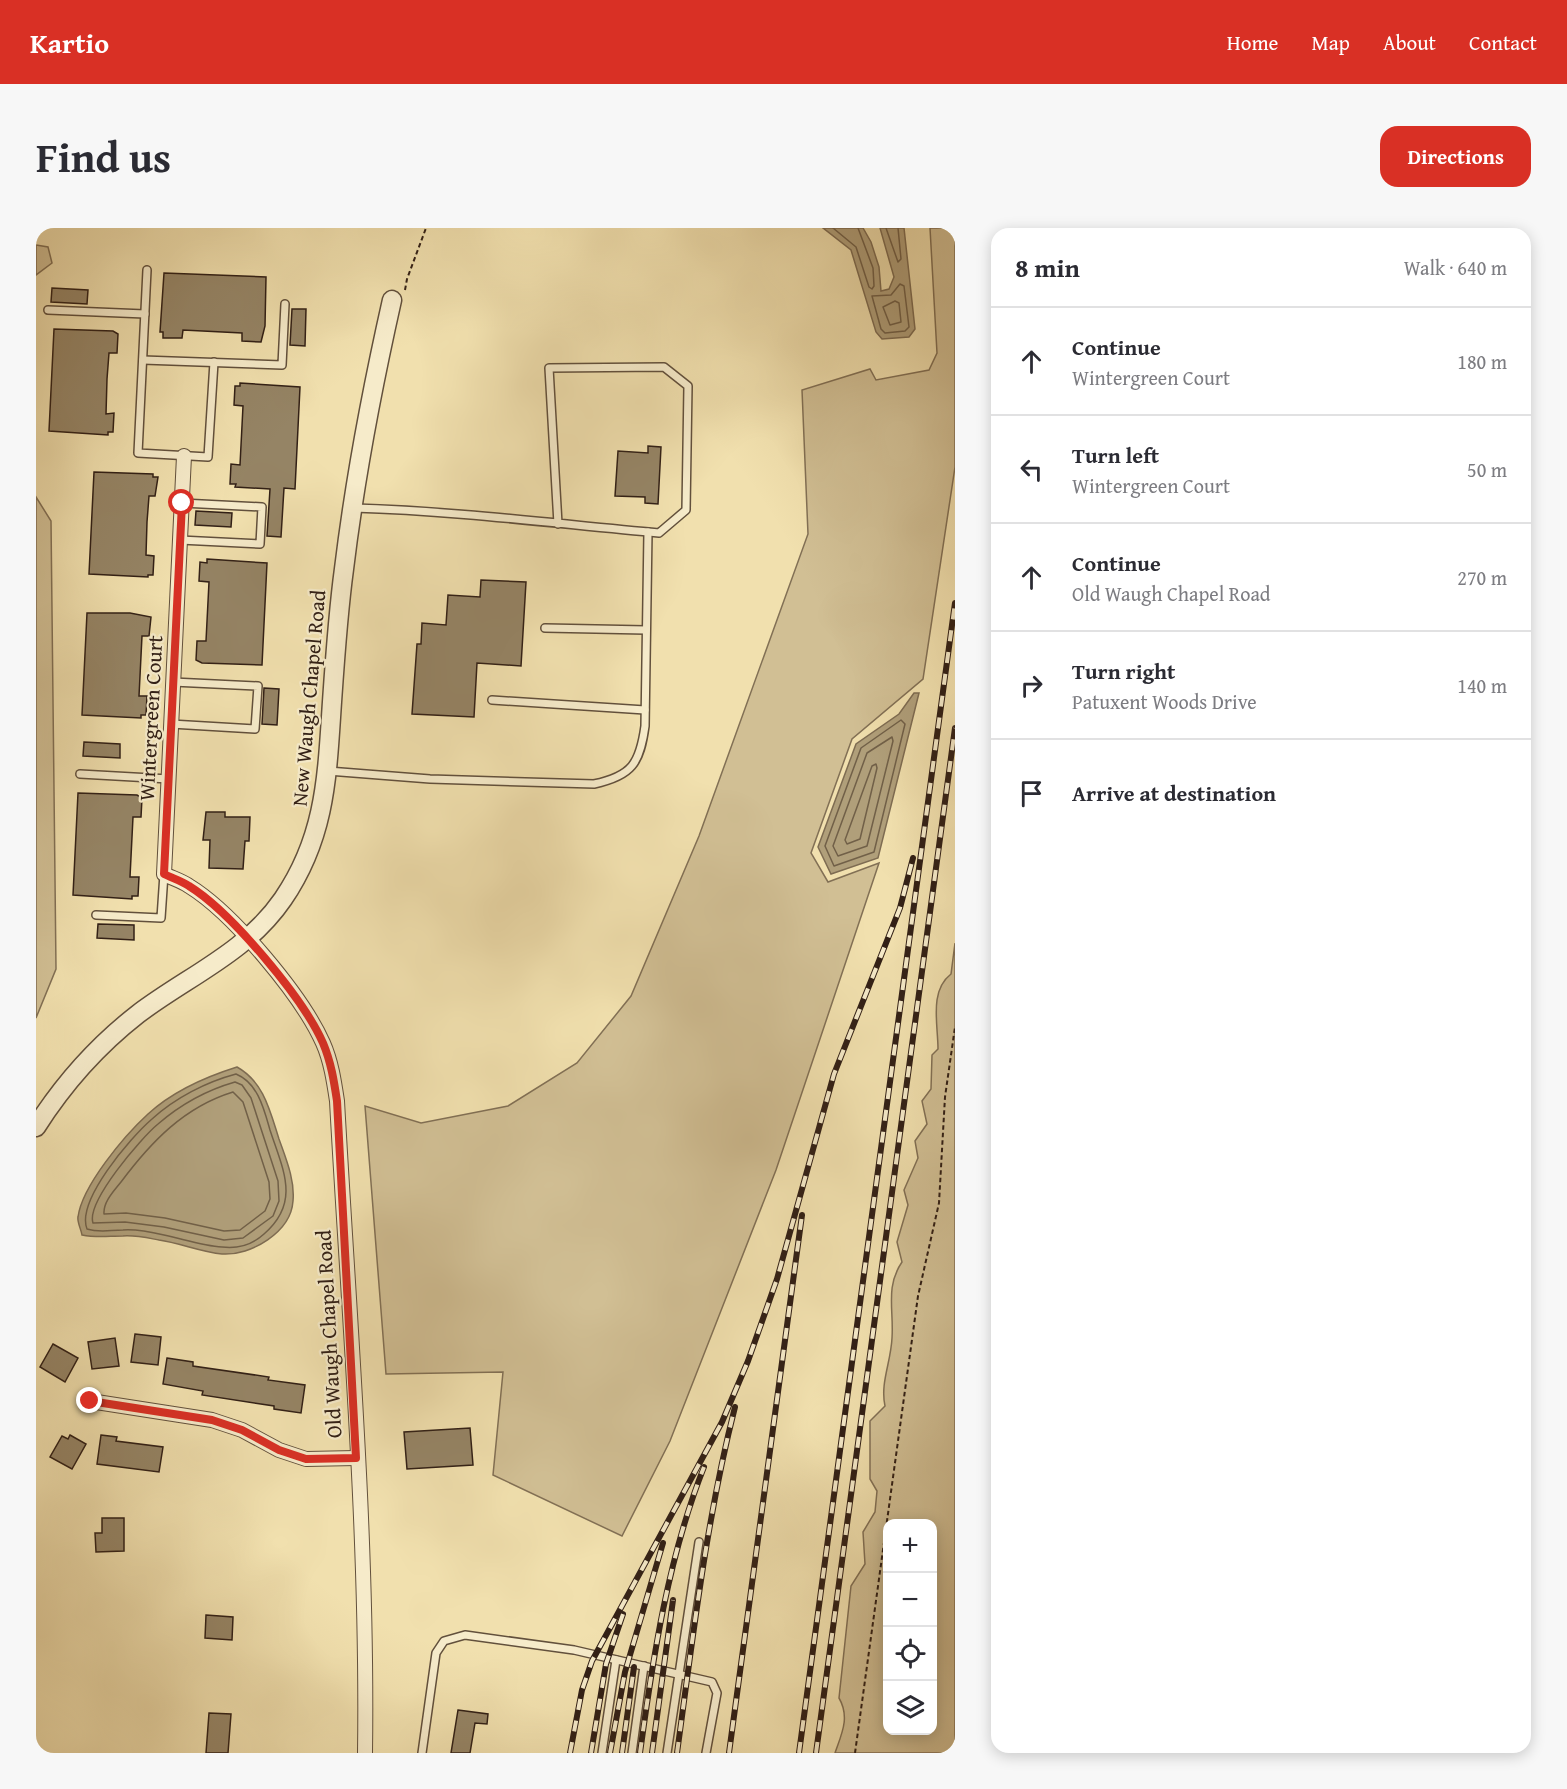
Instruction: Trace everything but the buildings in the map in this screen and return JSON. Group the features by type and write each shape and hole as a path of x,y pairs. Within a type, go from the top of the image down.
{"street":[{"name":"New Waugh Chapel Road","path":"36,1127 56,1096 104,1043 140,1013 226,958 248,940 283,899 306,857 320,818 328,771 337,631 362,443 398,300"},
{"name":"Wintergreen Court","path":"164,874 184,456"},
{"path":"164,874 189,885 209,900 248,940"},
{"name":"Old Waugh Chapel Road","path":"248,940 311,1018 333,1071 338,1113 356,1458 366,1680 365,1753"},
{"path":"90,1401 212,1420 242,1430 279,1450 306,1459 356,1458"}],"lane":[{"path":"147,270 138,453 208,458 214,362"},
{"path":"143,360 282,365 285,304"},
{"path":"48,310 145,314"},
{"path":"352,508 476,514 558,524 659,533 686,510 688,386 664,366 549,368 558,524"},
{"path":"180,540 260,544 262,507 182,503"},
{"path":"328,771 430,779 594,784 616,780 633,767 642,750 645,710 648,532"},
{"path":"545,628 646,630"},
{"path":"171,724 255,729 258,686 173,682"},
{"path":"492,700 645,710"},
{"path":"80,774 169,779"},
{"path":"96,915 161,918 164,874"},
{"path":"667,1753 699,1542"},
{"path":"422,1753 436,1653 444,1641 465,1635 574,1650 712,1682 716,1687 706,1753"},
{"path":"602,1753 616,1660"},
{"path":"632,1753 644,1666"}],"path":[{"path":"398,300 426,228"},
{"path":"855,1753 918,1296 939,1203 945,1097 955,1027"}],"shaded area":[{"path":"930,228 955,228 955,467 923,679 852,739 811,853 828,882 879,863 776,1170 670,1441 622,1536 493,1475 503,1372 386,1374 365,1106 421,1123 508,1106 577,1063 631,996 699,836 808,534 802,390 870,369 876,380 929,370 937,353"},
{"path":"36,245 48,247 52,263 36,275"},
{"path":"36,497 51,521 56,969 36,1018"},
{"path":"955,943 955,1753 835,1753 844,1718 839,1698 851,1586 865,1564 863,1532 875,1512 877,1491 870,1479 870,1421 885,1406 884,1389 892,1338 892,1290 902,1262 897,1242 908,1205 904,1190 918,1158 915,1141 927,1124 922,1101 931,1089 932,1055 938,1049 937,999 944,981 951,974"}],"water":[{"path":"823,228 863,228 871,242 879,267 881,291 889,289 894,277 880,228 904,228 915,329 909,337 882,339 876,332 851,250"},
{"path":"914,693 919,693 878,858 831,874 818,847 856,744 899,714"},
{"path":"237,1067 254,1081 265,1098 291,1177 293,1201 291,1212 277,1232 257,1246 233,1254 222,1254 141,1237 82,1235 78,1217 87,1191 106,1162 128,1135 157,1106 178,1092 201,1080"}],"railway":[{"path":"799,1753 955,603"},
{"path":"816,1753 955,728"},
{"path":"570,1753 582,1690 592,1661 722,1422 748,1361 777,1279 834,1074 900,908 913,858"},
{"path":"729,1753 802,1215"},
{"path":"677,1753 708,1536 735,1407"},
{"path":"640,1753 656,1644 671,1572 691,1501 704,1467"},
{"path":"610,1753 625,1672 663,1543"},
{"path":"652,1753 673,1600"},
{"path":"591,1753 606,1664 623,1614"},
{"path":"622,1753 634,1667"}],"route":[{"path":"90,1401 228,1424 279,1450 306,1459 356,1458 337,1101 333,1071 324,1044 311,1018 230,920 189,885 164,874 182,503"}]}
